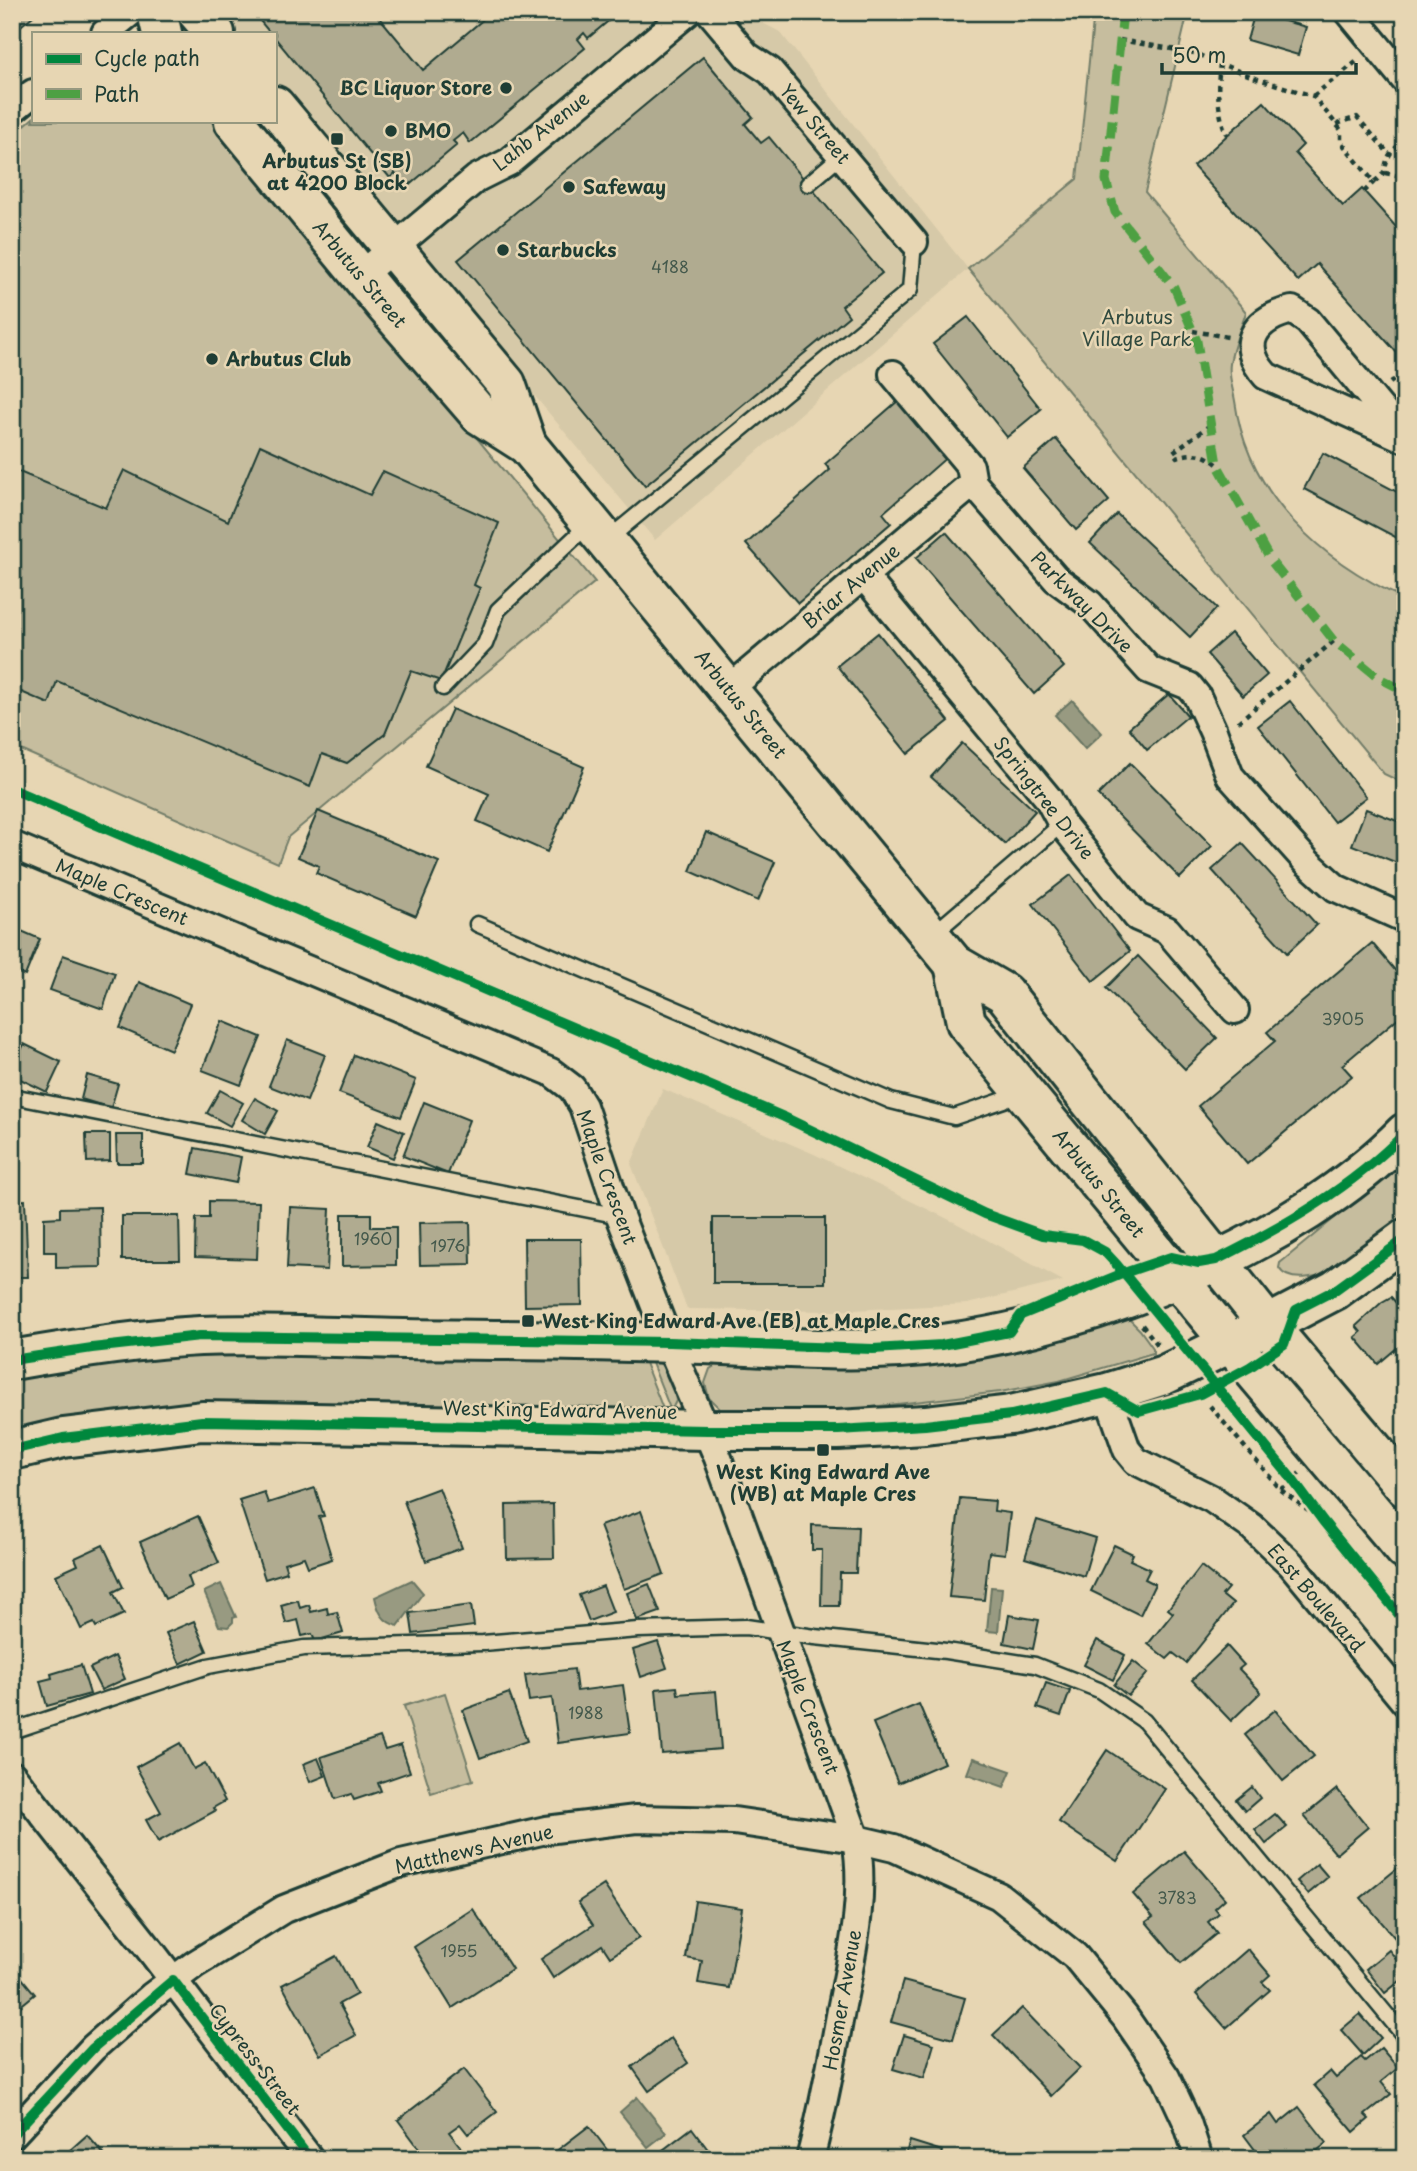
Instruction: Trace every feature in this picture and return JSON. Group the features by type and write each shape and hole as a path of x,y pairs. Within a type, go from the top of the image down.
{"main road":[{"path":"157,12 162,32"},
{"path":"197,12 214,32"},
{"name":"Arbutus Street","path":"276,107 506,384 527,445"},
{"name":"Arbutus Street","path":"235,122 360,276 480,415 527,445 942,950 1004,993 1268,1325 1405,1487"},
{"name":"Arbutus Street","path":"942,950 966,1022 1405,1550"},
{"path":"12,1360 200,1336 669,1342 873,1349 942,1345 1043,1326 1120,1300 1216,1260 1326,1200 1366,1169 1405,1133"},
{"name":"West King Edward Avenue","path":"12,1450 63,1438 202,1421 838,1430 1011,1415 1164,1375 1335,1290 1405,1239"}],"street":[{"path":"107,32 131,12"},
{"name":"Lahb Avenue","path":"360,276 477,178 509,162 688,12"},
{"name":"Yew Street","path":"710,12 747,56 770,71 914,242"},
{"path":"1349,12 1405,80"},
{"path":"12,110 32,94"},
{"path":"1292,310 1308,321 1405,439 1266,376 1256,366 1251,348 1255,331 1273,315 1292,310"},
{"name":"Parkway Drive","path":"893,374 970,466 973,483 1056,579 1090,604 1149,670 1189,686 1197,696 1230,776 1308,863 1336,888 1405,919"},
{"name":"Briar Avenue","path":"729,689 973,483"},
{"name":"Springtree Drive","path":"863,575 1048,798 1062,824 1137,917 1167,930 1235,1010"},
{"name":"Maple Crescent","path":"12,845 551,1072 572,1088 583,1106 669,1342 707,1430 856,1839"},
{"name":"East Boulevard","path":"1107,1392 1127,1450 1136,1461 1212,1499 1252,1527 1291,1564 1405,1702"},
{"name":"Cypress Street","path":"12,1775 310,2159"},
{"name":"Matthews Avenue","path":"12,2135 93,2048 173,1980 284,1909 401,1863 547,1830 636,1819 734,1821 856,1839 894,1848 999,1896 1075,1956 1125,2017 1166,2077 1187,2122 1199,2159"},
{"name":"Hosmer Avenue","path":"810,2159 822,2116 851,1959 861,1868 856,1839"}],"lane":[{"path":"808,184 842,155"},
{"path":"443,688 485,644 498,610 910,290 914,242"},
{"path":"942,950 1062,824"},
{"path":"477,924 891,1101 954,1117 1004,1100 1021,1088"},
{"path":"12,1096 621,1216"},
{"path":"12,1731 208,1666 304,1648 483,1643 638,1630 746,1627 946,1651 1035,1665 1099,1690 1144,1721 1405,2037"}],"path":[{"path":"1120,40 1194,53 1258,79 1313,96 1341,130 1341,142 1374,182"},
{"path":"1313,96 1376,46"},
{"path":"1220,64 1220,121 1227,135"},
{"path":"1336,124 1357,117 1389,154"},
{"path":"1364,192 1385,173 1389,154 1405,138"},
{"path":"1385,173 1401,176 1405,181"},
{"path":"1193,331 1252,342"},
{"path":"1210,425 1173,452 1177,457 1197,453 1206,455 1217,464"},
{"path":"1215,740 1334,641"},
{"path":"1137,1320 1160,1348"},
{"path":"1210,1406 1281,1490 1323,1521"},
{"path":"1259,1439 1276,1459"},
{"path":"1284,1469 1331,1531"},
{"path":"1281,1490 1303,1471"}],"shaded area":[{"path":"213,12 751,12 757,20 780,32 968,269 655,540 276,86 276,32 230,32"},
{"path":"1072,700 1102,733 1085,749 1055,715"},
{"path":"663,1089 814,1154 956,1223 1063,1281 967,1304 835,1311 687,1309 631,1164"},
{"path":"412,1580 423,1593 398,1626 388,1622 375,1597"},
{"path":"221,1584 236,1617 228,1627 219,1626 204,1592"},
{"path":"991,1587 1002,1588 998,1632 987,1631"},
{"path":"973,1758 1011,1771 1004,1787 967,1774"},
{"path":"637,2097 666,2133 648,2147 620,2112"}],"green space":[{"name":"Arbutus Village Park","path":"1094,12 1188,12 1145,192 1246,312 1231,358 1230,377 1243,435 1255,467 1272,495 1293,521 1318,545 1374,583 1405,599 1405,784 1384,774 968,269 1077,179"},
{"name":"Arbutus Club","path":"32,119 32,122 218,122 595,582 288,837 278,863 12,746 12,136"},
{"path":"1405,1160 1405,1221 1358,1257 1335,1270 1318,1276 1299,1278 1291,1277 1279,1268 1280,1263"},
{"path":"1127,1317 1153,1348 1153,1353 1059,1381 1000,1392 820,1413 730,1414 721,1410 709,1398 705,1383 710,1369 723,1361"},
{"path":"183,1353 643,1358 665,1414 12,1436 12,1376"},
{"path":"650,1358 661,1364 671,1381 676,1401 671,1411"},
{"path":"445,1693 473,1780 431,1793 404,1706"}],"building":[{"path":"12,12 38,12 12,33"},
{"path":"261,12 375,12 423,70 492,12 619,12 588,38 584,33 578,39 585,48 470,143 463,133 453,141 457,145 407,187 395,173 390,178 276,39 276,32 269,32 256,16"},
{"path":"1255,12 1276,12 1274,18 1306,27 1298,55 1247,40"},
{"path":"703,57 753,117 745,124 761,143 769,137 882,273 842,306 849,316 645,486 458,260"},
{"path":"1264,102 1303,145 1295,153 1343,206 1362,189 1405,237 1405,350 1399,355 1317,264 1298,281 1193,166"},
{"path":"968,317 1041,409 1007,437 933,344"},
{"path":"899,400 948,456 883,513 891,523 798,603 746,544 830,470 825,464"},
{"path":"1056,439 1109,501 1076,530 1023,468"},
{"path":"260,445 370,495 383,471 499,523 474,585 480,588 441,681 411,671 385,734 347,763 322,754 310,787 57,681 49,704 12,688 12,469 106,508 124,470 228,521"},
{"path":"1323,453 1405,496 1405,542 1304,489"},
{"path":"1117,514 1217,608 1190,637 1090,543"},
{"path":"946,532 1064,667 1034,694 916,558"},
{"path":"878,633 949,721 908,754 837,666"},
{"path":"1231,633 1267,675 1243,696 1207,654"},
{"path":"1169,694 1188,716 1147,750 1129,728"},
{"path":"1290,701 1366,797 1334,822 1258,726"},
{"path":"452,709 584,767 547,852 477,821 489,794 426,766"},
{"path":"962,743 1035,811 1005,844 931,777"},
{"path":"1130,763 1212,846 1180,878 1098,795"},
{"path":"1366,809 1405,824 1405,866 1352,845"},
{"path":"318,811 439,862 416,916 316,873 319,866 298,857"},
{"path":"706,832 775,862 758,901 690,871"},
{"path":"1242,843 1317,925 1287,953 1212,870"},
{"path":"1071,875 1130,951 1093,981 1033,904"},
{"path":"12,927 40,939 25,976 12,970"},
{"path":"1372,943 1405,982 1405,1012 1342,1065 1352,1076 1247,1164 1198,1106 1275,1041 1267,1032"},
{"path":"63,955 115,973 103,1009 50,990"},
{"path":"1138,956 1217,1038 1185,1069 1106,988"},
{"path":"139,982 190,1004 171,1050 120,1028"},
{"path":"222,1021 261,1037 241,1085 202,1070"},
{"path":"287,1040 325,1055 307,1101 269,1086"},
{"path":"24,1044 61,1062 47,1092 12,1075 12,1068"},
{"path":"354,1055 416,1080 401,1117 339,1093"},
{"path":"87,1075 118,1084 111,1108 81,1099"},
{"path":"220,1090 243,1103 230,1126 207,1113"},
{"path":"255,1098 278,1111 265,1134 242,1120"},
{"path":"424,1102 469,1120 448,1174 403,1156"},
{"path":"378,1121 404,1132 393,1158 367,1147"},
{"path":"86,1134 110,1134 110,1161 87,1162"},
{"path":"116,1135 143,1135 143,1163 117,1163"},
{"path":"195,1148 241,1157 236,1183 190,1174"},
{"path":"25,1200 28,1277 12,1277 12,1201"},
{"path":"209,1201 259,1202 257,1259 195,1257 196,1218 209,1218"},
{"path":"100,1207 101,1267 56,1268 56,1252 44,1252 44,1218 60,1217 60,1208"},
{"path":"290,1207 330,1209 327,1270 287,1268"},
{"path":"342,1214 371,1214 371,1227 396,1227 396,1265 342,1266"},
{"path":"122,1216 179,1216 180,1260 122,1260"},
{"path":"713,1218 825,1218 825,1283 713,1283"},
{"path":"470,1222 471,1264 420,1265 419,1223"},
{"path":"524,1239 581,1239 582,1305 525,1306"},
{"path":"1391,1297 1405,1313 1405,1341 1378,1364 1355,1337 1361,1332 1356,1326"},
{"path":"1405,1370 1405,1389 1396,1378"},
{"path":"315,1488 324,1516 319,1517 332,1559 308,1567 304,1557 284,1563 287,1572 265,1579 239,1500 264,1492 268,1503"},
{"path":"439,1488 462,1548 426,1561 404,1501"},
{"path":"960,1498 995,1501 994,1511 1010,1513 1005,1554 989,1552 984,1600 949,1597"},
{"path":"553,1504 554,1558 507,1559 506,1505"},
{"path":"641,1511 664,1574 624,1589 600,1526"},
{"path":"198,1516 219,1563 188,1576 192,1587 165,1599 140,1542"},
{"path":"1037,1520 1095,1538 1084,1576 1025,1558"},
{"path":"812,1525 858,1527 856,1573 840,1573 839,1606 821,1606 822,1550 812,1550"},
{"path":"103,1545 123,1587 113,1592 124,1614 96,1627 94,1623 81,1629 56,1575 78,1565 75,1558"},
{"path":"1114,1545 1133,1554 1130,1560 1150,1569 1145,1579 1155,1584 1140,1615 1091,1591"},
{"path":"1201,1566 1228,1588 1222,1595 1233,1604 1186,1663 1173,1653 1167,1659 1148,1644 1173,1613 1168,1609"},
{"path":"649,1584 660,1612 637,1620 627,1593"},
{"path":"603,1586 613,1612 589,1621 579,1595"},
{"path":"298,1600 300,1608 309,1605 311,1612 327,1608 328,1614 337,1612 343,1633 315,1641 312,1634 302,1636 298,1620 286,1623 281,1605"},
{"path":"471,1605 474,1626 413,1634 410,1613"},
{"path":"1009,1615 1039,1620 1033,1649 1004,1643"},
{"path":"194,1621 207,1651 180,1664 166,1633"},
{"path":"1097,1640 1125,1655 1113,1680 1084,1665"},
{"path":"658,1642 667,1668 641,1677 633,1650"},
{"path":"1227,1646 1244,1665 1239,1669 1261,1692 1231,1721 1192,1680"},
{"path":"115,1656 125,1679 101,1690 90,1668"},
{"path":"1133,1661 1148,1673 1128,1696 1114,1685"},
{"path":"81,1665 90,1694 47,1706 40,1681 52,1678 51,1674"},
{"path":"574,1669 577,1691 623,1685 630,1733 558,1743 552,1698 529,1701 525,1675"},
{"path":"1046,1683 1070,1691 1061,1716 1037,1708"},
{"path":"677,1687 678,1694 716,1691 721,1749 662,1754 656,1689"},
{"path":"509,1693 527,1741 480,1758 463,1710"},
{"path":"919,1704 944,1763 898,1783 873,1723"},
{"path":"1275,1710 1314,1756 1283,1781 1245,1735"},
{"path":"380,1737 385,1750 401,1745 410,1772 378,1783 381,1791 354,1800 351,1794 335,1799 321,1757"},
{"path":"180,1743 194,1769 205,1763 225,1801 213,1808 215,1811 158,1842 146,1820 161,1812 136,1767"},
{"path":"1107,1750 1165,1789 1117,1861 1059,1822"},
{"path":"318,1758 325,1776 310,1782 303,1764"},
{"path":"1252,1787 1260,1798 1245,1811 1236,1800"},
{"path":"1337,1789 1368,1827 1336,1854 1304,1816"},
{"path":"1275,1814 1287,1827 1266,1844 1255,1830"},
{"path":"1184,1851 1225,1899 1215,1908 1219,1913 1208,1922 1217,1933 1181,1963 1146,1922 1153,1917 1133,1894"},
{"path":"1405,1862 1405,1950 1361,1898"},
{"path":"1317,1864 1328,1877 1308,1894 1297,1881"},
{"path":"604,1885 639,1938 610,1957 602,1945 553,1978 541,1959 593,1925 578,1902"},
{"path":"695,1901 742,1908 729,1988 698,1983 702,1961 686,1958"},
{"path":"473,1909 512,1969 452,2008 414,1947"},
{"path":"1248,1949 1270,1975 1262,1982 1270,1990 1226,2028 1196,1994"},
{"path":"1389,1950 1405,1970 1405,1977 1385,1993 1366,1969"},
{"path":"336,1956 357,1994 339,2004 356,2035 320,2055 282,1985"},
{"path":"12,1966 35,1994 12,2013"},
{"path":"903,1981 965,1998 953,2039 891,2022"},
{"path":"1022,2008 1080,2068 1051,2096 993,2035"},
{"path":"1360,2014 1381,2038 1363,2055 1341,2030"},
{"path":"904,2035 934,2044 924,2078 893,2069"},
{"path":"671,2038 688,2063 649,2091 632,2067"},
{"path":"1381,2048 1398,2068 1381,2082 1391,2094 1365,2115 1369,2119 1354,2132 1314,2085 1330,2071 1336,2078 1361,2057 1365,2061"},
{"path":"464,2069 497,2112 468,2134 460,2124 449,2132 470,2159 427,2159 398,2120"},
{"path":"1299,2107 1327,2143 1306,2159 1262,2159 1244,2135 1271,2114 1278,2124"},
{"path":"589,2126 608,2151 598,2159 546,2159"},
{"path":"692,2128 715,2159 651,2159"},
{"path":"87,2135 108,2159 60,2159"},
{"path":"910,2141 942,2151 940,2159 904,2159"}],"marked path":[{"path":"1123,12 1106,180 1115,212 1174,287 1197,341 1217,464 1271,561 1334,641 1379,678 1405,691"}],"cycle path":[{"path":"12,789 784,1117 985,1214 1043,1235 1083,1240 1105,1252 1292,1479 1405,1622"},
{"path":"12,1360 200,1336 669,1342 873,1349 942,1345 1009,1332 1021,1315 1171,1257 1199,1263 1216,1260 1267,1234 1340,1188 1405,1133"},
{"path":"12,1450 63,1438 202,1421 838,1430 925,1425 1011,1415 1107,1393 1139,1411 1200,1394 1250,1367 1284,1344 1296,1310 1335,1290 1405,1239"},
{"path":"12,2135 93,2048 173,1980 310,2159"}],"place":[{"name":"BC Liquor Store","path":"506,88"},
{"name":"BMO","path":"391,131"},
{"name":"Arbutus St (SB) at 4200 Block","path":"337,139"},
{"name":"Safeway","path":"569,187"},
{"name":"Starbucks","path":"503,250"},
{"name":"Arbutus Club","path":"212,359"},
{"name":"West King Edward Ave (EB) at Maple Cres","path":"528,1321"},
{"name":"West King Edward Ave (WB) at Maple Cres","path":"823,1450"}]}
